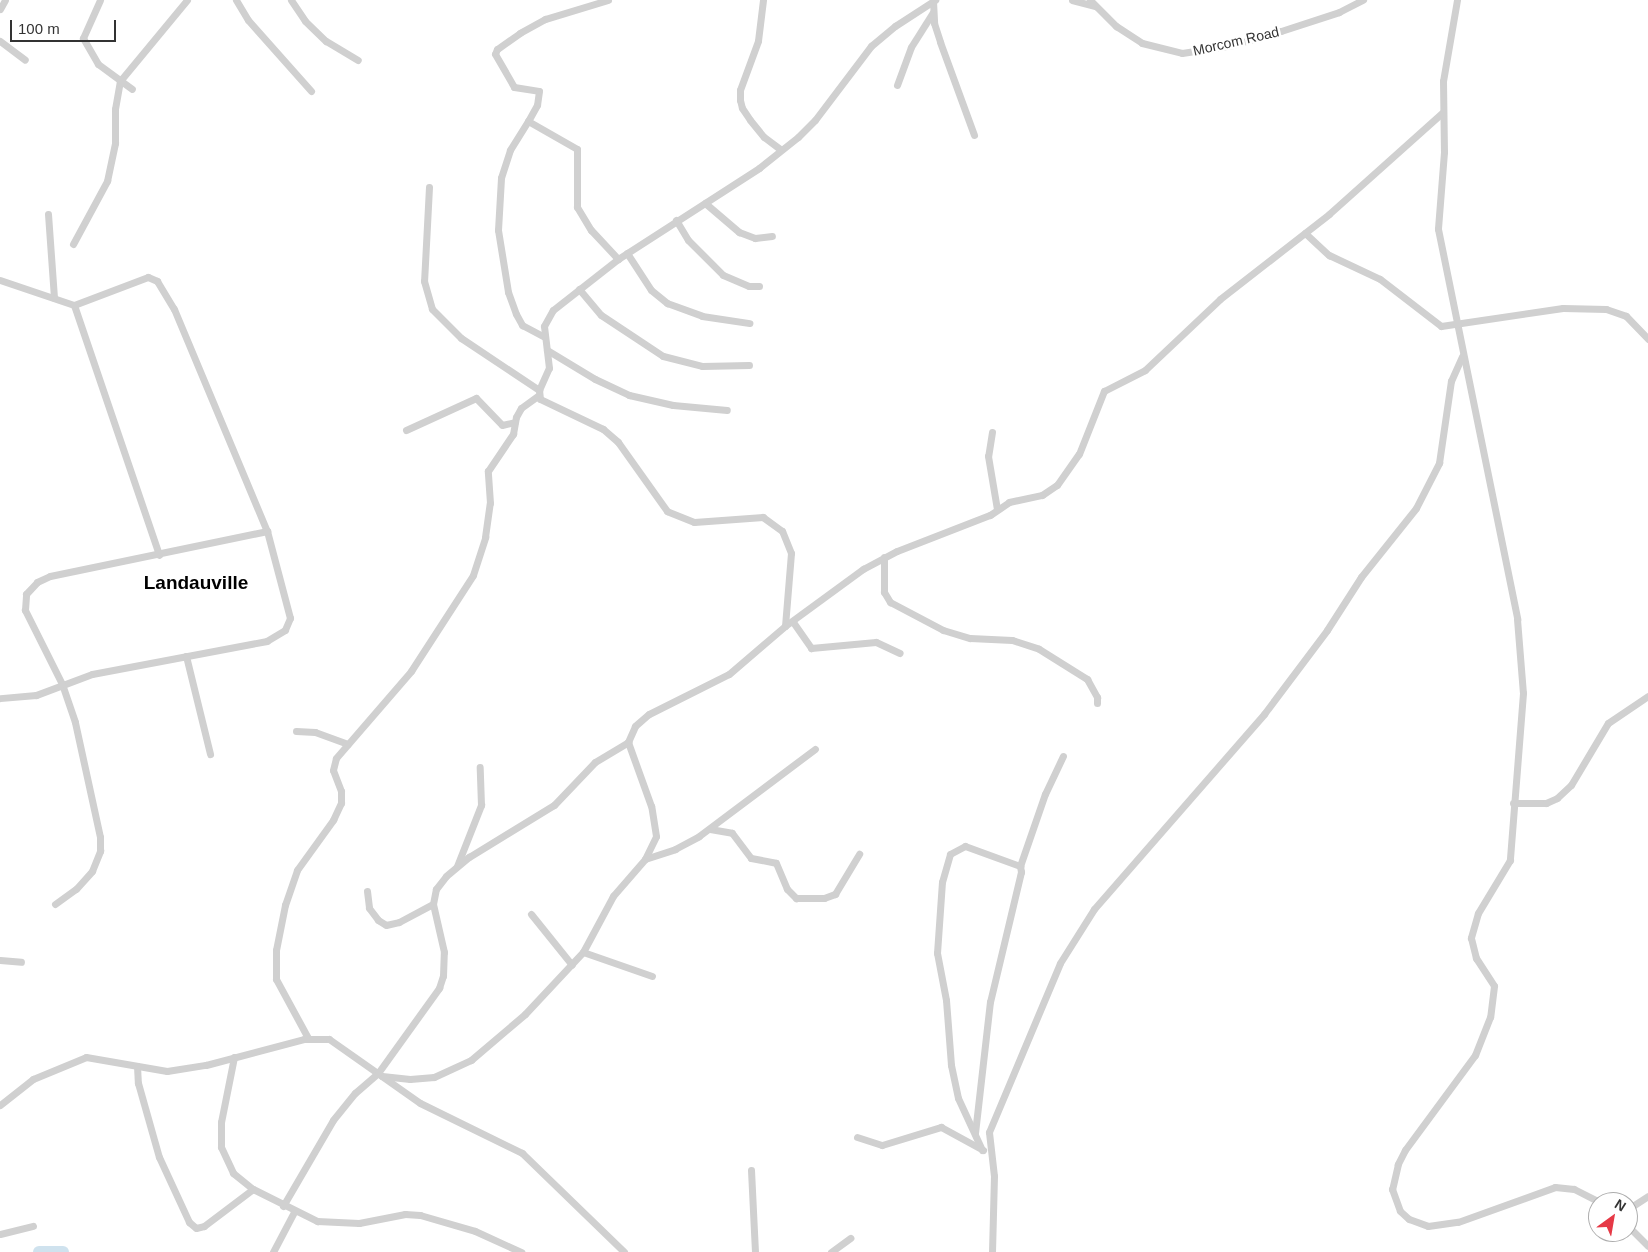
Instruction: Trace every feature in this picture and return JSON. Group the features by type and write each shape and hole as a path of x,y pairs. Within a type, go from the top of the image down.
{"street":[{"path":"0,9 4,0"},
{"path":"100,0 84,38 98,64 132,89"},
{"path":"73,244 107,181 115,143 115,108 120,81 187,0"},
{"path":"236,0 248,20 311,91"},
{"path":"291,0 305,21 326,41 358,60"},
{"path":"543,336 522,325 516,314 508,292 498,230 501,178 510,150 537,105 539,90 514,87 496,57 495,50 545,19 608,0"},
{"path":"764,0 758,41 740,90 742,108 764,137 781,150"},
{"path":"1072,0 1093,3"},
{"name":"Morcom Road","path":"1093,3 1116,26 1142,43 1182,53 1233,45 1282,31 1339,12 1363,0"},
{"path":"1457,0 1448,43 1442,113 1444,152 1438,229 1458,325 1462,356 1517,619 1523,663 1523,693 1508,866 1478,913 1472,938 1476,958 1494,986 1490,1017 1475,1055 1402,1157 1393,1181 1394,1199 1409,1219 1428,1226 1442,1226 1555,1187 1574,1189 1588,1196"},
{"path":"308,1038 276,978 276,950 285,905 297,870 333,820 341,802 334,764 348,744 411,670 473,575 485,537 490,503 488,470 513,434 515,422 525,402 539,393 549,368 543,336 546,319 553,310 618,259 759,168 781,150 815,120 871,46 934,1"},
{"path":"934,1 933,11 940,42 974,135"},
{"path":"897,85 912,46 933,11"},
{"path":"0,41 25,60"},
{"path":"283,1206 333,1120 355,1092 379,1074 396,1044 432,1002 444,976 444,952 433,904 436,889 457,866 554,806 595,762 628,742 635,726 649,714 729,674 786,626 863,569 884,557 990,515 1009,502 1042,495 1057,485 1079,454 1104,391 1145,370 1220,300 1305,233 1442,113"},
{"path":"528,121 577,149 578,207 591,230 618,259"},
{"path":"428,187 424,280 432,309 461,338 539,393 546,404 584,419 618,442 651,492 677,517 694,522 755,517 773,523 782,532 791,553 786,626"},
{"path":"705,203 739,232 755,238 772,236"},
{"path":"48,214 54,298"},
{"path":"676,220 688,240 723,275 748,286 759,286"},
{"path":"1305,233 1329,255 1380,279 1437,324 1458,325 1563,308 1606,309 1626,316 1648,339"},
{"path":"627,253 651,290 667,303 702,316 749,323"},
{"path":"0,280 74,305 148,277 158,281 174,309 267,531 290,618 285,630 267,641 92,674 36,695 0,698"},
{"path":"579,289 601,315 663,356 702,366 749,365"},
{"path":"74,305 159,555"},
{"path":"547,350 594,379 629,395 673,406 727,410"},
{"path":"992,1252 994,1176 989,1132 995,1114 1074,938 1125,871 1264,714 1327,630 1361,576 1413,513 1439,463 1451,381 1462,356"},
{"path":"406,430 476,398 502,425 515,422"},
{"path":"992,432 988,456 997,509"},
{"path":"55,904 84,882 92,871 100,851 87,773 62,684 25,610 24,600 30,588 50,576 159,555 267,531"},
{"path":"884,557 884,592 890,602 943,630 970,638 1012,640 1039,649 1087,679 1097,697 1097,703"},
{"path":"793,622 811,648 876,642 900,653"},
{"path":"186,656 210,754"},
{"path":"1513,803 1546,803 1557,798 1571,785 1608,723 1648,696"},
{"path":"296,731 315,732 348,744"},
{"path":"379,1074 410,1079 434,1077 471,1060 497,1040 583,952 613,896 645,859 653,846 657,825 628,742"},
{"path":"645,859 675,849 710,829 815,749"},
{"path":"975,1133 990,1002 1021,872 1020,866 1045,794 1063,756"},
{"path":"457,866 481,805 480,767"},
{"path":"710,829 732,832 751,858 776,863 787,889 796,898 824,898 835,894 859,854"},
{"path":"982,1150 954,1083 937,953 944,870 950,854 966,846 1020,866"},
{"path":"367,891 369,908 378,920 386,924 399,922 433,904"},
{"path":"532,914 572,965"},
{"path":"583,952 652,976"},
{"path":"0,960 22,962"},
{"path":"0,1105 33,1080 86,1057 167,1071 316,1037 338,1043 379,1074 442,1116 522,1153 624,1252"},
{"path":"234,1057 221,1122 220,1147 233,1173 253,1189 294,1212 336,1224 420,1215 467,1228 521,1252"},
{"path":"137,1066 138,1083 159,1157 189,1222 196,1228 204,1226 253,1189"},
{"path":"857,1137 882,1144 941,1127 991,1153"},
{"path":"750,1170 755,1252"},
{"path":"273,1252 294,1212"},
{"path":"0,1234 33,1226"},
{"path":"1638,1236 1648,1246"},
{"path":"831,1252 850,1238"}],"waterway":[{"path":"39,1252 63,1252"}],"district":[{"name":"Landauville","path":"196,583"}]}
